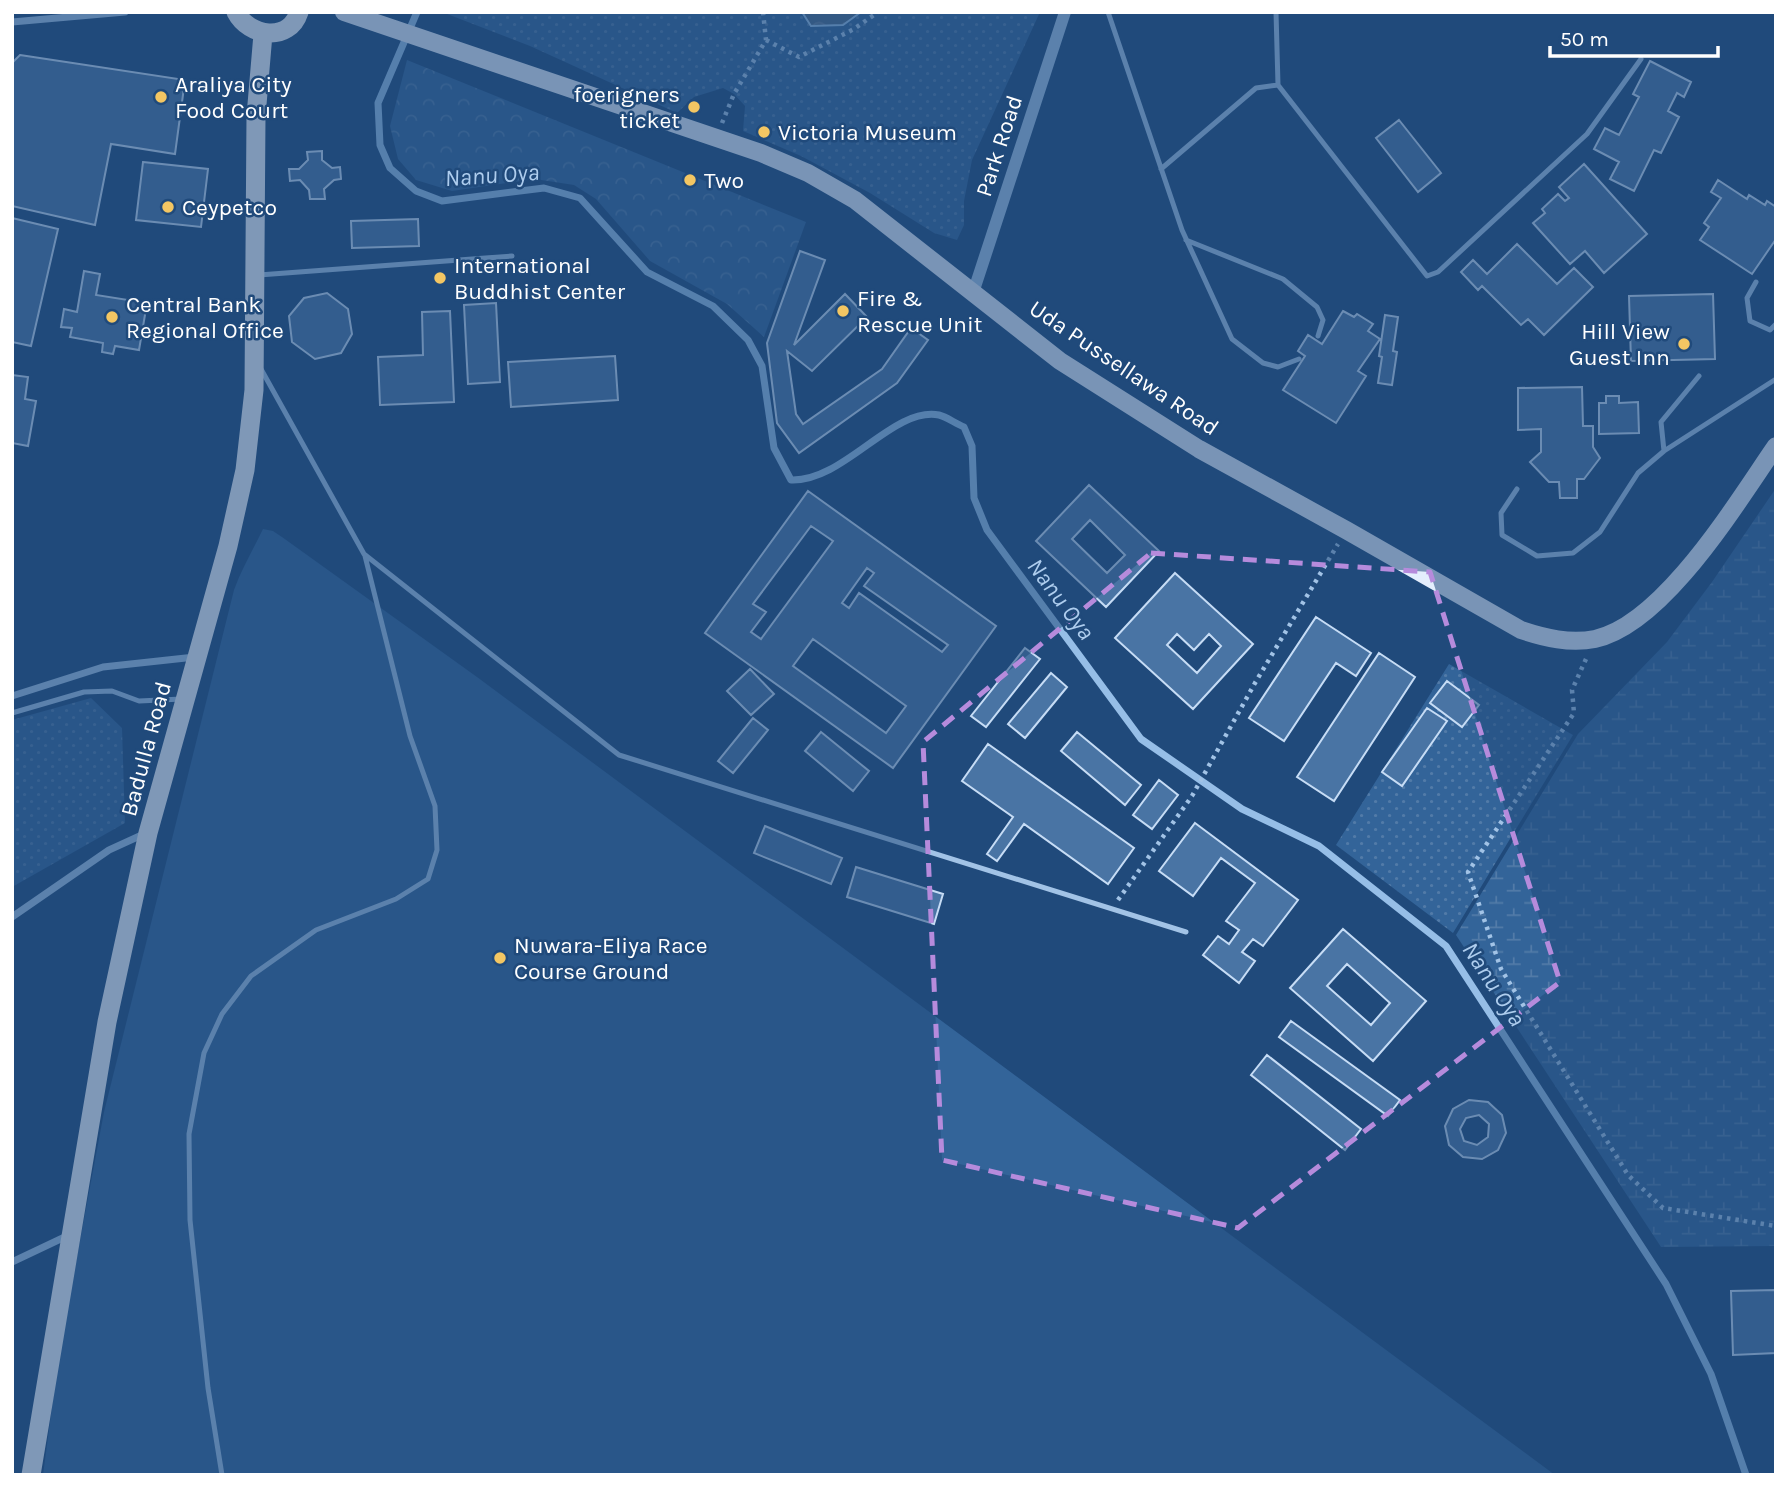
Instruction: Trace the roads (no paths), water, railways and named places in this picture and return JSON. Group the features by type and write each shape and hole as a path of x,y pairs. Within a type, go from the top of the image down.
{"highway":[{"path":"236,12 248,28 263,34 284,30 298,17 299,12"},
{"name":"Badulla Road","path":"31,1475 107,1022 148,833 238,503 250,436 255,356 256,116 263,34"}],"main road":[{"name":"Uda Pussellawa Road","path":"344,12 772,157 831,185 865,208 1060,361 1130,406 1199,449 1521,630 1546,638 1569,641 1594,639 1616,632 1639,618 1714,536 1776,446"}],"street":[{"path":"12,22 125,12"},
{"name":"Park Road","path":"973,293 1065,12"},
{"path":"12,696 103,667 195,657"},
{"path":"12,917 109,850 148,833"},
{"path":"12,1262 71,1234"}],"lane":[{"path":"1108,12 1185,239 1232,339 1263,363 1278,367 1299,359"},
{"path":"1276,12 1278,85 1427,275 1438,272 1587,134 1641,59"},
{"path":"1161,169 1256,88 1278,85"},
{"path":"1185,239 1283,279 1317,307 1322,320 1318,335"},
{"path":"256,275 512,256"},
{"path":"1756,282 1748,298 1750,321 1770,330 1776,324"},
{"path":"222,1475 208,1388 190,1220 189,1134 204,1054 222,1014 251,976 316,930 396,899 428,879 437,850 435,806 410,736 364,554 275,397 255,356"},
{"path":"1664,451 1661,422 1699,376"},
{"path":"1517,489 1501,513 1502,535 1537,556 1573,553 1600,532 1638,473 1664,451 1776,379"},
{"path":"364,554 619,755 1186,932"},
{"path":"12,713 84,692 112,691 139,701 185,699"}],"water":[{"path":"802,12 861,12 843,25 811,26"}],"waterway":[{"name":"Nanu Oya","path":"417,12 378,103 380,145 390,168 416,191 442,201 544,188 580,198 647,272 713,306 748,340 762,366 774,448 791,480 811,477 830,469 886,432 922,415 939,415 964,427 972,446 974,498 987,530 1141,739 1242,809 1319,846 1446,946 1666,1284 1711,1374 1746,1475"}],"place":[{"name":"Araliya City Food Court","path":"161,97"},
{"name":"foerigners ticket","path":"694,107"},
{"name":"Victoria Museum","path":"764,132"},
{"name":"Two","path":"690,180"},
{"name":"Ceypetco","path":"168,207"},
{"name":"International Buddhist Center","path":"440,278"},
{"name":"Fire & Rescue Unit","path":"843,311"},
{"name":"Central Bank Regional Office","path":"112,317"},
{"name":"Hill View Guest Inn","path":"1684,344"},
{"name":"Nuwara-Eliya Race Course Ground","path":"500,958"}]}
